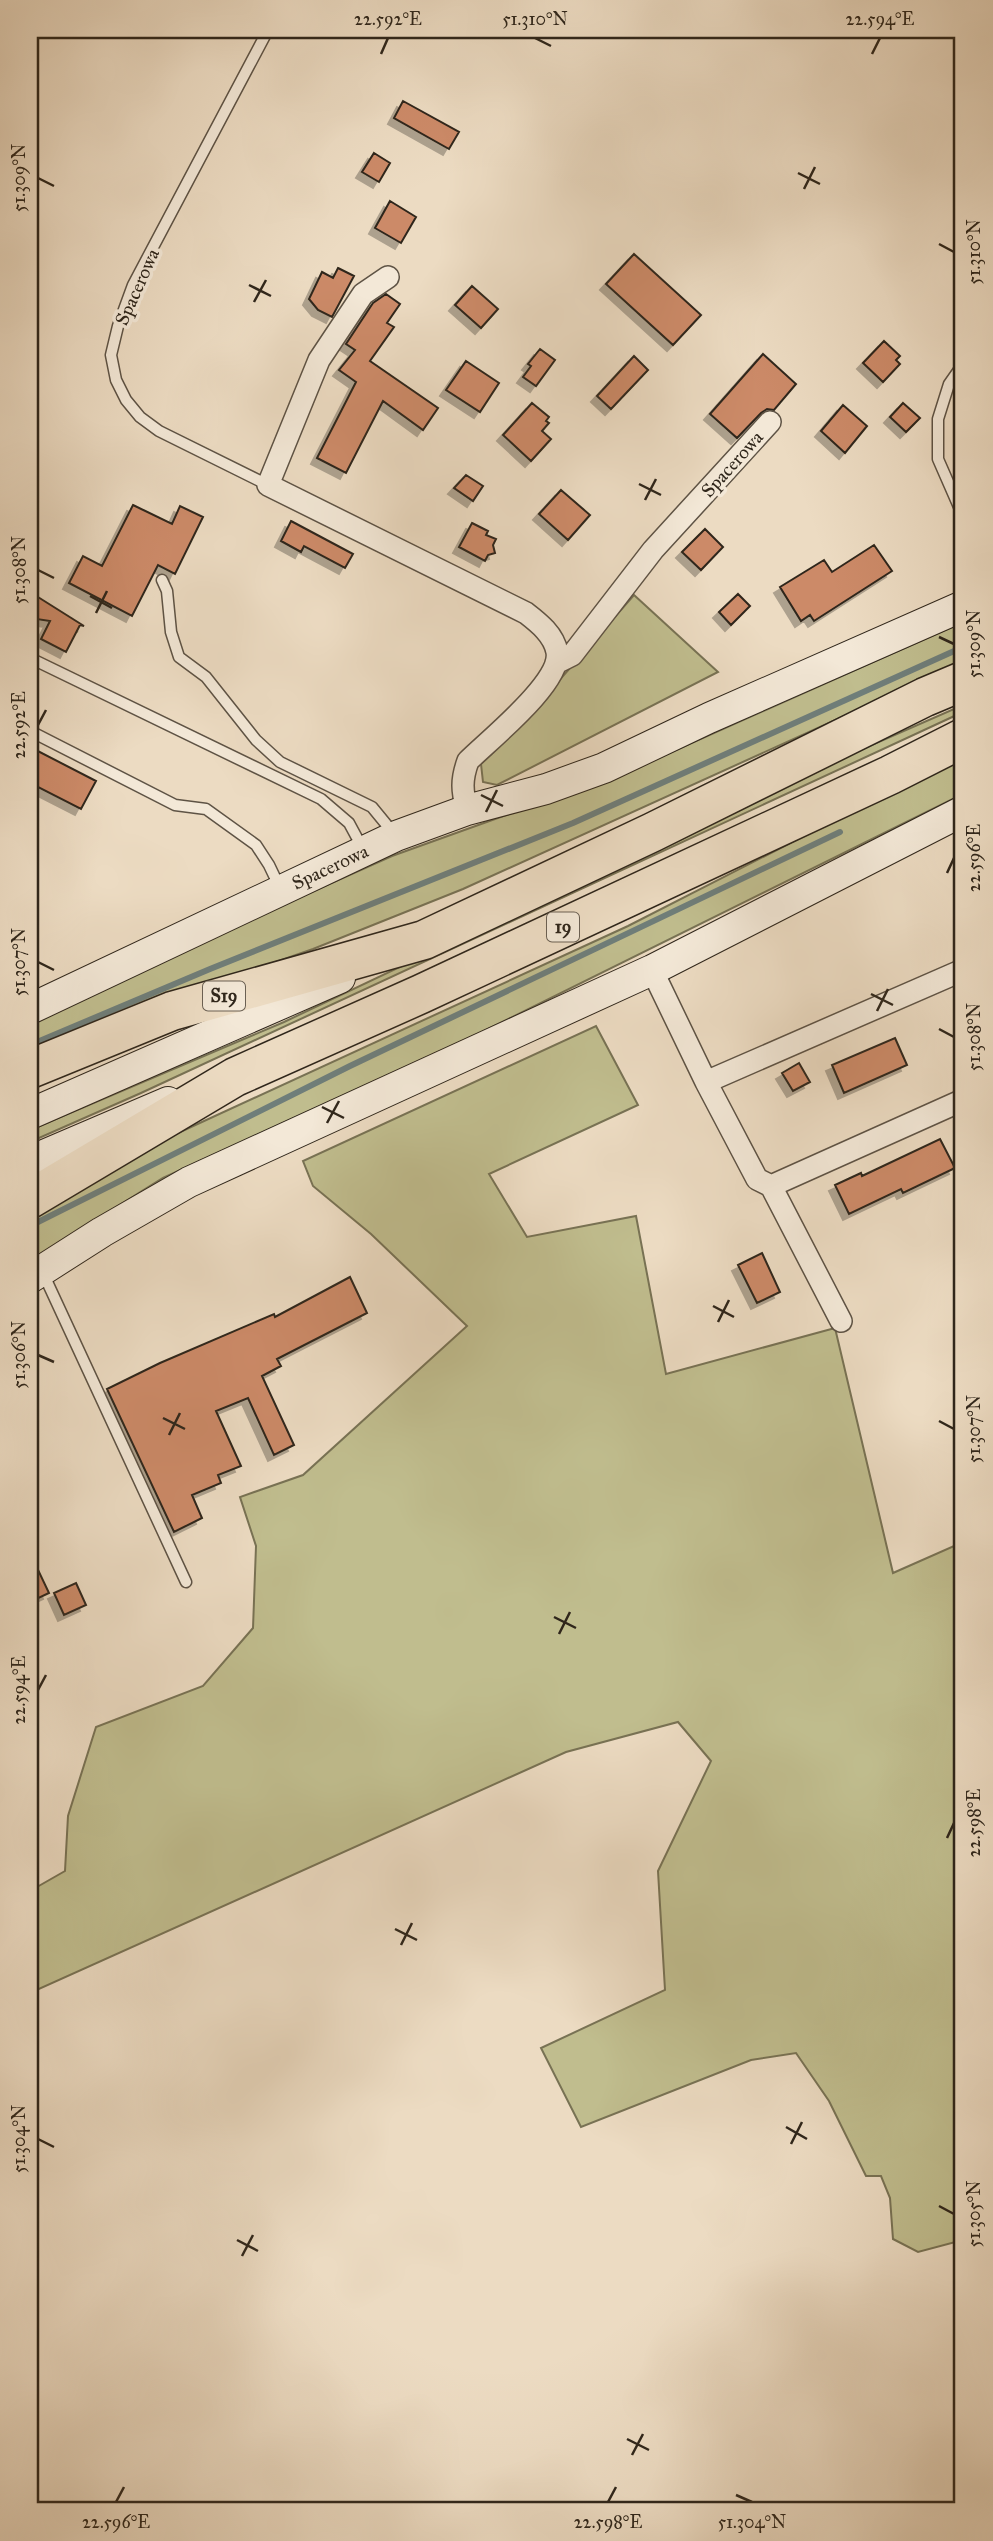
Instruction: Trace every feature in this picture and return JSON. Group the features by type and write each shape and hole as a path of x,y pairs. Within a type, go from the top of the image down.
{"highway":[{"name":"19","path":"424,940 963,681"},
{"name":"19","path":"234,1077 421,994 853,793 963,738"},
{"name":"S19","path":"30,1069 172,1011 424,940"},
{"path":"30,1199 234,1077"}],"street":[{"path":"268,485 320,360 363,294 388,277"},
{"name":"Spacerowa","path":"556,663 572,655 653,550 770,422"},
{"name":"Spacerowa","path":"30,1009 396,836 467,810 461,787 462,775 468,761 537,694 550,677 556,663 554,644 542,626 527,614 268,485"},
{"path":"467,810 546,789 604,768 709,718 963,606"},
{"path":"36,1274 113,1225 189,1182 652,970 963,811"},
{"path":"30,1114 424,940"},
{"path":"652,970 706,1083 757,1179 771,1186 841,1321"},
{"path":"706,1083 963,970"},
{"path":"30,1161 149,1108 234,1077"},
{"path":"771,1186 963,1100"}],"lane":[{"name":"Spacerowa","path":"268,30 133,285 111,355 117,380 126,400 140,417 159,431 268,485"},
{"path":"963,363 949,384 938,419 938,459 963,516"},
{"path":"162,580 167,591 171,632 179,657 206,677 256,740 280,762 372,807 396,836"},
{"path":"30,658 321,799 349,823 364,851"},
{"path":"30,731 175,804 206,809 256,845 269,864 281,891"},
{"path":"36,1274 186,1582"}],"shaded area":[{"path":"634,595 718,672 497,785 483,782 481,764 513,733"},
{"path":"963,622 963,662 463,889 313,949 207,986 30,1054 30,1018 392,856 629,771"},
{"path":"963,705 963,712 30,1142 30,1130 284,1022 808,773"},
{"path":"963,758 963,794 478,1034 163,1178 30,1261 30,1215 152,1145 628,926 900,787"},
{"path":"596,1026 638,1105 489,1174 527,1237 636,1216 666,1374 835,1328 893,1573 963,1542 963,2240 918,2252 893,2239 890,2198 881,2176 866,2176 829,2101 796,2053 751,2060 581,2127 541,2048 665,1990 658,1871 711,1761 678,1722 566,1752 30,1993 30,1891 65,1871 68,1816 96,1727 203,1686 253,1628 256,1546 240,1497 303,1475 467,1326 371,1234 313,1186 303,1161"}],"building":[{"path":"403,101 459,132 449,149 394,118"},
{"path":"374,153 390,163 379,182 362,172"},
{"path":"390,201 416,217 401,243 375,228"},
{"path":"634,254 701,315 673,345 606,284"},
{"path":"338,268 354,276 332,317 318,310 309,299 322,272 333,278"},
{"path":"472,286 498,309 481,328 455,305"},
{"path":"386,294 400,304 387,323 394,327 370,361 438,408 423,430 383,401 346,473 317,458 356,382 339,370 355,350 346,344 373,303"},
{"path":"884,341 900,356 896,360 900,364 883,382 863,363"},
{"path":"540,349 555,360 536,386 523,377 531,366 528,364"},
{"path":"763,354 796,384 774,410 767,409 761,413 737,438 710,414"},
{"path":"634,356 648,370 611,409 597,396"},
{"path":"466,361 499,383 480,412 446,390"},
{"path":"532,403 549,417 546,421 549,423 542,431 551,439 531,461 503,435"},
{"path":"903,403 920,418 906,432 890,417"},
{"path":"843,405 867,426 845,453 821,431"},
{"path":"466,475 483,486 473,501 454,488"},
{"path":"561,490 590,515 568,540 539,514"},
{"path":"133,505 172,524 180,506 203,517 175,574 158,565 132,616 69,583 83,556 102,566"},
{"path":"291,521 353,554 345,568 304,546 301,552 281,541"},
{"path":"472,523 488,531 486,535 496,539 493,545 495,553 488,555 485,561 459,547"},
{"path":"705,529 723,547 701,570 682,552"},
{"path":"874,545 892,571 814,621 810,615 801,621 780,587 824,560 832,572"},
{"path":"30,592 84,626 80,625 66,652 41,639 50,621 30,618"},
{"path":"738,594 750,606 731,625 719,612"},
{"path":"30,747 96,781 81,809 30,783"},
{"path":"895,1038 907,1065 844,1093 832,1065"},
{"path":"799,1063 810,1082 793,1091 782,1073"},
{"path":"940,1139 955,1168 903,1193 901,1189 849,1214 835,1185 861,1173 862,1176"},
{"path":"762,1253 780,1292 757,1303 738,1265"},
{"path":"350,1277 367,1313 277,1359 281,1366 262,1376 294,1445 274,1455 248,1398 216,1411 241,1466 218,1475 221,1483 192,1495 202,1518 174,1532 107,1389 274,1314 275,1317"},
{"path":"30,1553 49,1593 30,1602"},
{"path":"76,1583 86,1605 64,1615 54,1593"}],"waterway":[{"path":"30,1045 210,969 573,823 963,647"},
{"path":"30,1226 350,1066 840,832"}]}
